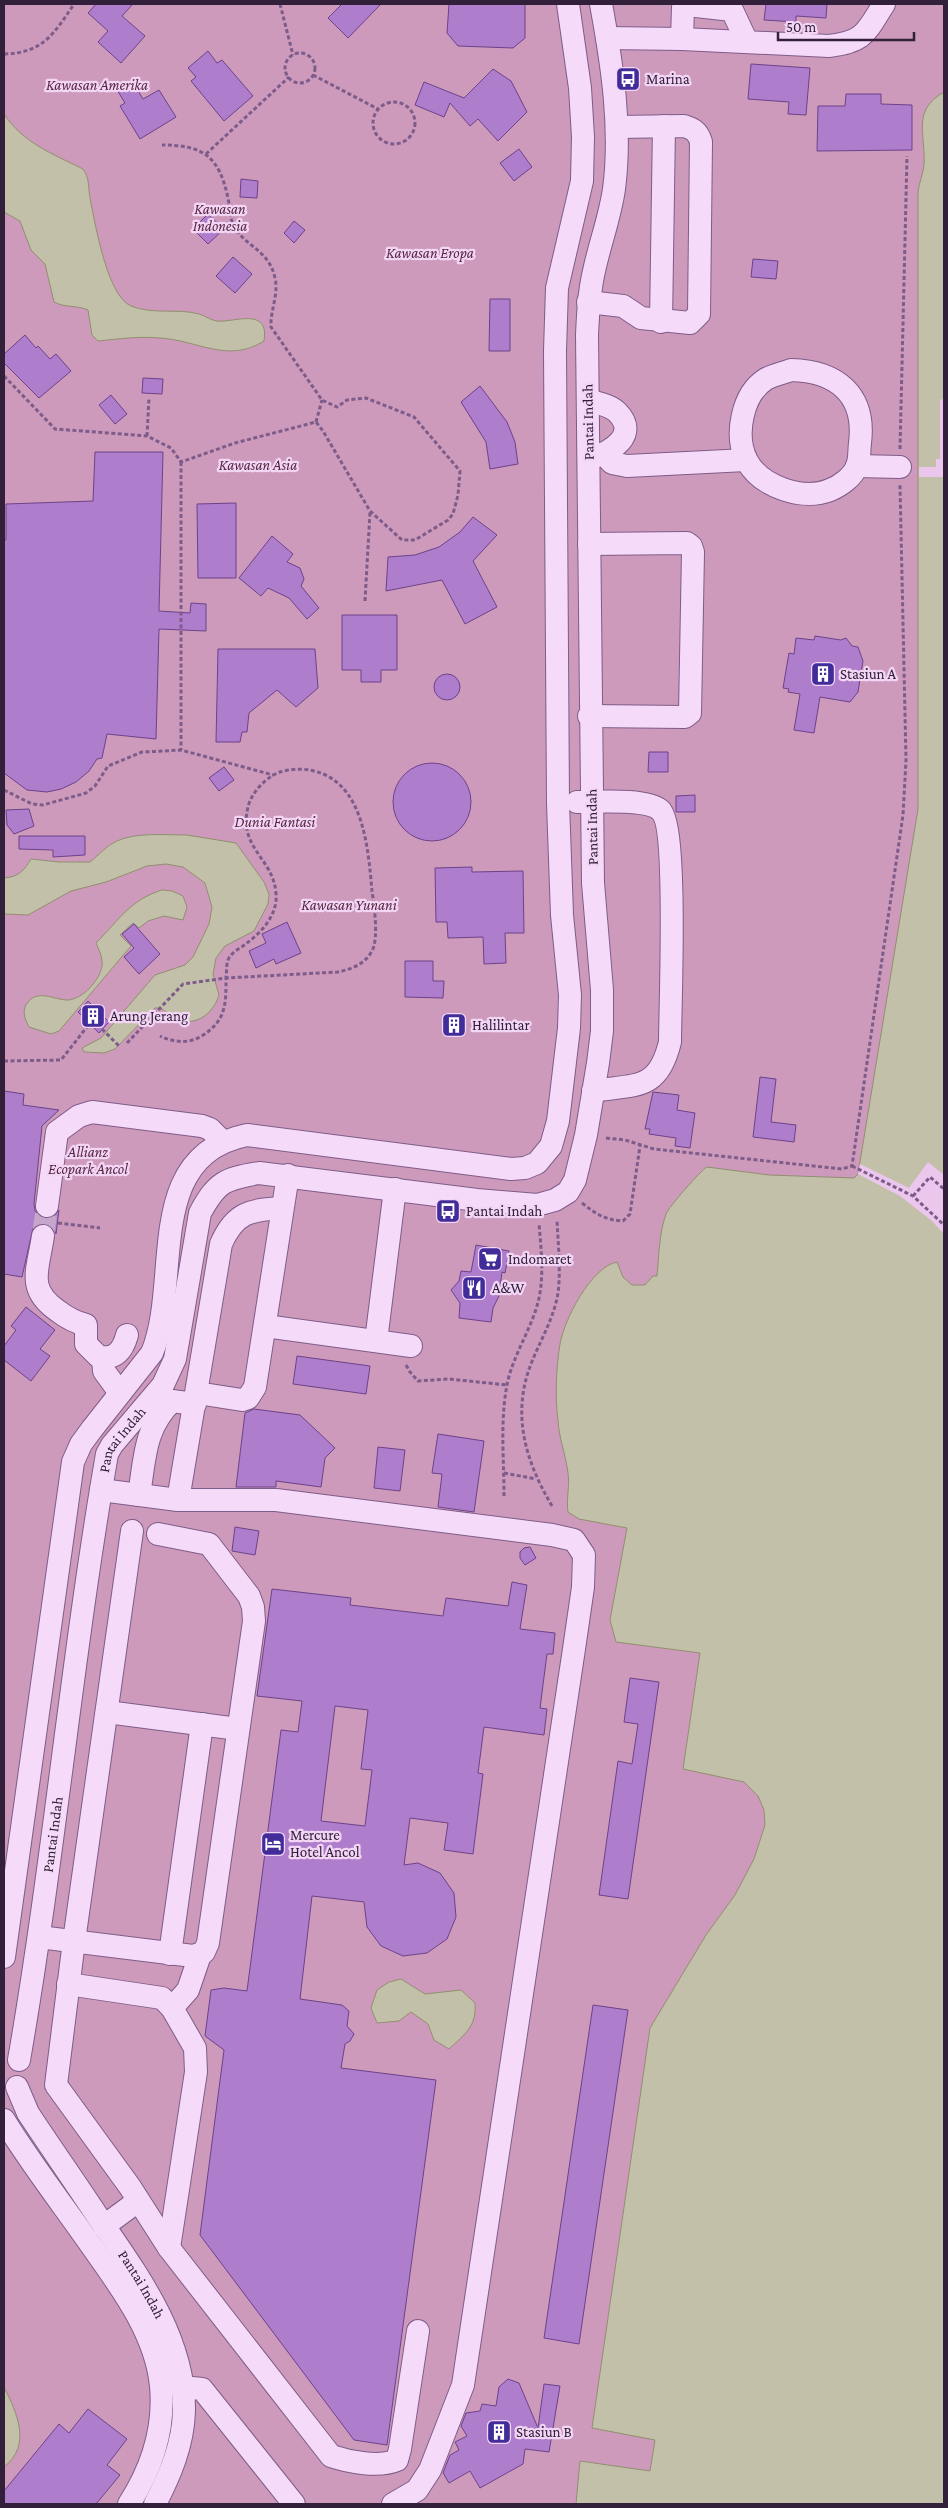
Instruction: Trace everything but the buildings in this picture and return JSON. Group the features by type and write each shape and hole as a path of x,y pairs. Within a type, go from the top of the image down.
{"street":[{"name":"Pantai Indah","path":"4,1957 74,1462 81,1444 152,1353 158,1337 170,1238 179,1192 186,1174 203,1153 222,1141 246,1135 511,1169 525,1168 537,1164 551,1146 555,1134 566,1068 570,995 562,915 558,802 555,361 557,288 582,181 584,137 580,88 568,4"},
{"name":"Pantai Indah","path":"155,2504 170,2476 180,2442 184,2412 181,2372 165,2327 136,2272 28,2113 10,2091 21,2069 11,2054 39,1937 94,1530 107,1454 112,1445 170,1374 175,1359 200,1213 212,1192 221,1185 243,1176 260,1173 477,1200 554,1199 579,1169 602,1031 602,990 593,883 591,802 589,544 596,457 588,400 588,302 614,192 617,165 617,127 607,38 601,4"},
{"path":"607,38 682,38 830,46 856,41 866,31 884,4"},
{"path":"682,38 683,7 687,5 732,10 747,42"},
{"path":"661,322 664,126"},
{"path":"588,302 623,306 641,318 661,322 690,322 695,320 700,314 701,142 699,135 693,129 684,126 617,127"},
{"path":"791,370 812,371 830,377 856,403 861,432 857,466 841,485 820,494 798,494 774,485 758,474 746,460 740,429 746,402 766,379 791,370"},
{"path":"588,400 617,411 623,420 625,429 623,438 618,446 596,457"},
{"path":"596,457 628,466 746,460"},
{"path":"857,466 900,467"},
{"path":"589,544 687,543 691,546 693,552 690,713 685,717 590,716"},
{"path":"558,802 647,804 660,810 667,820 671,858 670,1042 666,1059 658,1073 642,1083 593,1091"},
{"path":"127,1335 122,1350 116,1355 103,1358 91,1352 86,1344 86,1325 72,1321 47,1304 38,1292 36,1284 49,1222 57,1132 79,1116 92,1112 202,1126 210,1130 222,1141"},
{"path":"138,1495 149,1432 162,1411 172,1400 196,1398 242,1400 248,1398 255,1387 288,1175"},
{"path":"265,1326 395,1344 395,1189"},
{"path":"178,1500 217,1260 226,1233 233,1222 252,1211 282,1208"},
{"path":"103,1358 104,1371 120,1393"},
{"path":"101,1490 178,1500 276,1500 552,1535 574,1540 584,1554 583,1587 462,2385 430,2470 416,2490 393,2504"},
{"path":"64,1528 134,1531 74,1941 56,2085 169,2248 331,2456 344,2460 389,2463 397,2460 418,2331"},
{"path":"158,1534 210,1544 249,1596 253,1607 254,1622 208,1943 204,1952 200,1955 188,1990 172,2008"},
{"path":"107,1712 238,1729"},
{"path":"170,1954 202,1724"},
{"path":"39,1937 170,1954 200,1955"},
{"path":"68,1984 162,1998 172,2008 195,2048 196,2064 169,2248"},
{"name":"Pantai Indah","path":"4,2120 121,2288 142,2325 151,2349 161,2385 160,2428 155,2453 144,2480 129,2504"},
{"path":"104,2226 138,2201"},
{"path":"182,2387 197,2388 206,2393 294,2504"}],"path":[{"path":"4,54 33,49 46,42 57,30 74,4"},
{"path":"280,4 293,56"},
{"path":"303,53 310,56 314,62 313,75 302,83 294,82 289,77 286,64 293,56 303,53"},
{"path":"313,75 378,109"},
{"path":"206,154 289,77"},
{"path":"394,102 402,104 409,109 414,116 415,125 412,133 406,140 390,144 382,140 373,126 374,117 378,109 385,104 394,102"},
{"path":"162,145 185,145 196,148 206,154 220,172 226,189 233,224 239,233 270,262 276,280 271,327 322,400 337,408 347,400 366,398 414,417 460,471 458,495 453,514 448,520 415,540 402,540 370,511 316,422"},
{"path":"852,1166 903,815 906,760 900,467 908,156"},
{"path":"4,376 55,429 147,436 171,448 181,462 181,750"},
{"path":"147,436 149,398"},
{"path":"316,422 322,400"},
{"path":"181,462 235,443 316,422"},
{"path":"365,601 370,511"},
{"path":"4,790 32,804 43,805 86,793 95,786 108,766 142,752 181,750 273,775"},
{"path":"126,1043 183,984 216,978 226,978 338,972 352,969 362,962 373,950 375,920 365,842 356,807 338,782 325,774 307,769 286,771 273,775 260,786 249,803 245,821 248,838 273,878 276,894 275,903 264,928 228,958 226,978 225,1008 220,1021 210,1031 186,1041 176,1042 160,1036"},
{"path":"4,1061 60,1060 90,1024"},
{"path":"102,1029 120,1047"},
{"path":"586,1135 625,1140 640,1146 842,1169 852,1166 913,1196 944,1225"},
{"path":"554,1199 600,1217 623,1221 630,1214 640,1146"},
{"path":"913,1196 930,1177 944,1189"},
{"path":"504,1496 503,1433 507,1385 537,1307 554,1199"},
{"path":"552,1506 536,1479 529,1461 523,1436 523,1403 530,1367 554,1309 558,1293 558,1252 554,1199"},
{"path":"49,1222 100,1228"},
{"path":"395,1344 410,1372 418,1381 449,1378 507,1385"},
{"path":"504,1472 536,1479"}],"green space":[{"path":"4,4 944,4 944,2504 4,2504"}],"shaded area":[{"path":"944,92 944,2504 576,2504 580,2461 650,2471 655,2440 592,2428 650,2028 706,1935 735,1895 754,1859 765,1825 764,1810 758,1796 744,1782 683,1769 700,1653 616,1642 610,1620 627,1528 579,1519 568,1512 568,1473 556,1402 560,1344 567,1322 580,1296 607,1266 617,1262 623,1277 632,1285 645,1285 653,1276 657,1276 661,1237 666,1214 685,1189 707,1167 769,1175 854,1178 858,1174 918,809 918,192 924,165 922,124 924,115 927,107"},
{"path":"4,114 20,133 29,140 50,153 83,169 85,172 88,179 90,198 103,258 115,288 123,300 139,309 191,312 217,321 256,320 261,323 264,330 264,341 251,348 225,351 160,338 98,341 92,335 88,310 54,302 45,264 31,250 20,221 4,212"},
{"path":"151,835 187,835 236,843 264,882 269,894 268,904 254,931 225,946 216,958 213,974 219,995 212,1009 207,1014 195,1021 188,1021 180,1020 162,1009 155,1008 115,1049 104,1053 84,1052 82,1048 101,1038 155,975 185,965 193,957 209,924 212,907 205,883 183,867 166,864 147,866 106,882 71,891 28,915 4,914 4,878 20,873 31,859 59,862 90,862 109,845 125,838"},
{"path":"162,890 172,891 183,896 187,907 183,920 164,916 148,921 139,928 133,923 120,935 131,946 59,1031 51,1034 29,1027 24,1011 28,1002 37,996 47,996 63,1000 74,999 90,988 98,977 102,966 96,943 133,905 141,899"},
{"path":"401,1979 425,1994 461,1990 475,2003 472,2024 465,2034 449,2049 434,2040 428,2024 411,2012 399,2021 377,2023 371,2008 377,1990 389,1982"},
{"path":"4,2387 17,2418 20,2439 18,2449 13,2458 4,2467"}],"pier":[{"path":"944,399 944,477 919,477 919,467 936,467 936,459 940,459 940,400"},
{"path":"928,1162 944,1175 944,1234 932,1221 900,1196 858,1174 860,1164 909,1188"}],"tunnel":[{"path":"43,1236 47,1206"}],"place":[{"name":"Marina","path":"628,79"},
{"name":"Stasiun A","path":"823,674"},
{"name":"Arung Jerang","path":"93,1016"},
{"name":"Halilintar","path":"454,1025"},
{"name":"Pantai Indah","path":"448,1211"},
{"name":"Indomaret","path":"490,1259"},
{"name":"A&W","path":"474,1288"},
{"name":"Mercure Hotel Ancol","path":"273,1844"},
{"name":"Stasiun B","path":"499,2432"}],"park label":[{"name":"Kawasan Amerika","path":"97,85"},
{"name":"Kawasan Indonesia","path":"220,218"},
{"name":"Kawasan Eropa","path":"430,253"},
{"name":"Kawasan Asia","path":"258,465"},
{"name":"Dunia Fantasi","path":"275,822"},
{"name":"Kawasan Yunani","path":"349,905"},
{"name":"Allianz Ecopark Ancol","path":"88,1160"}]}
